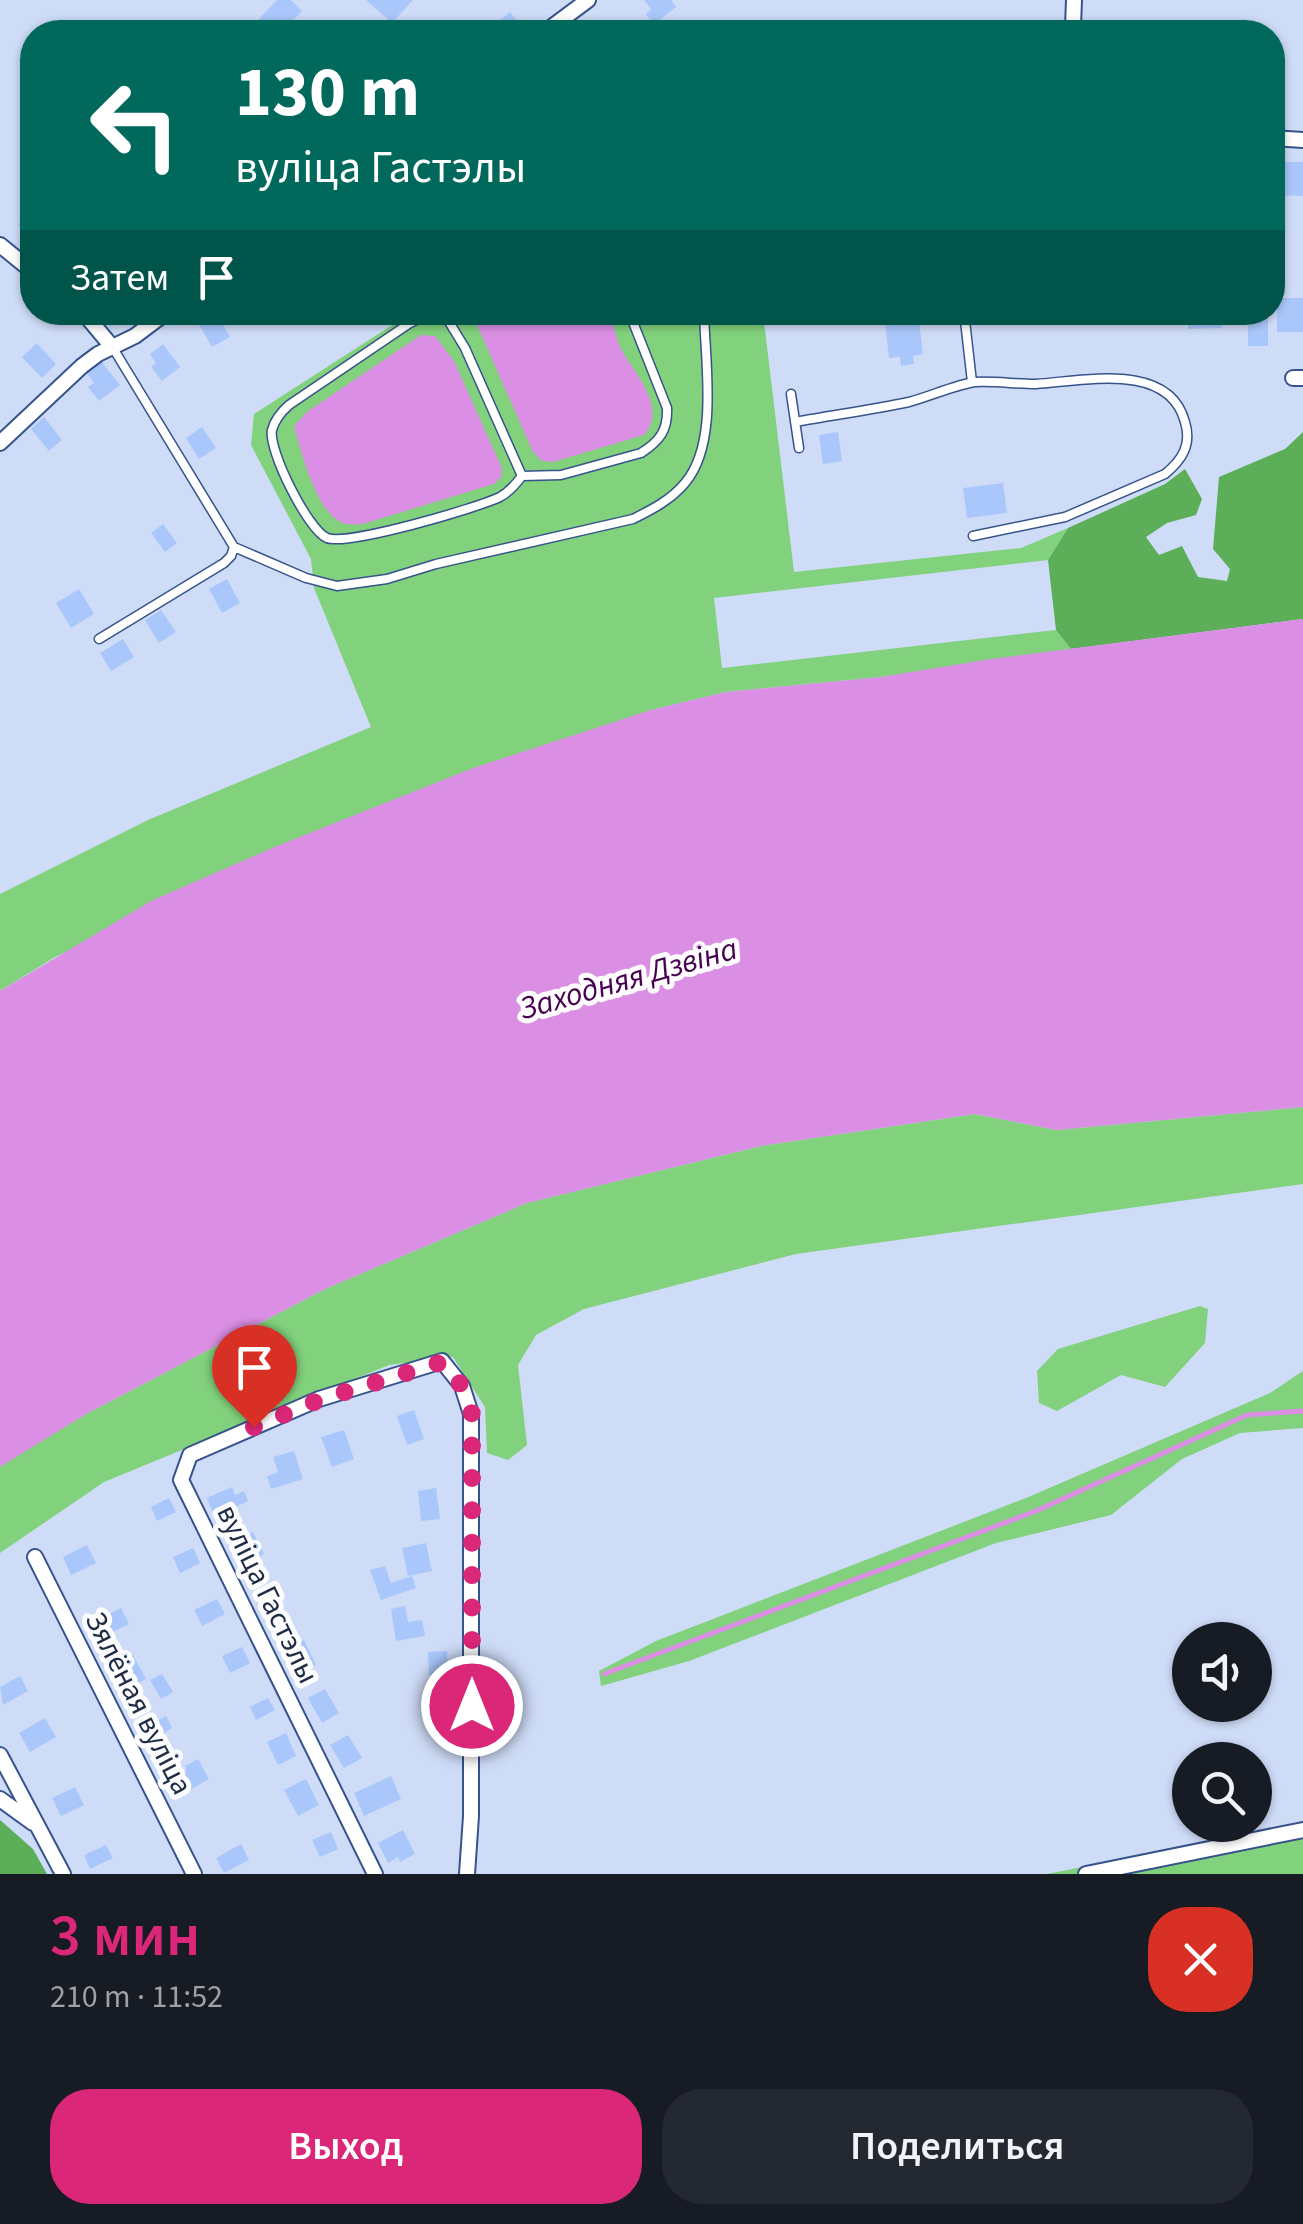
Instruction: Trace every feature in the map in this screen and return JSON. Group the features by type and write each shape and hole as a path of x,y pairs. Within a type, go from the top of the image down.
{"street":[{"path":"561,20 588,0"},
{"path":"0,245 20,261"},
{"path":"95,325 114,348"},
{"path":"0,443 82,366 148,325"},
{"name":"вуліца Гастэлы","path":"376,1874 181,1480 190,1455 319,1400 442,1362 462,1386 472,1414 471,1797 466,1874"},
{"name":"Зялёная вуліца","path":"34,1557 194,1874"},
{"path":"0,1756 64,1874"},
{"path":"0,1800 38,1826"},
{"path":"1086,1874 1303,1830"}],"lane":[{"path":"406,325 289,404 278,416 272,444 312,524 328,538 368,536 500,497 522,476 562,475 642,452 663,435 668,422 667,408 634,325"},
{"path":"451,325 522,476"},
{"path":"114,348 234,547 306,578 337,586 387,580 436,564 633,519 660,505 685,484 701,458 706,430 704,325"},
{"path":"965,325 972,382"},
{"path":"795,422 907,402 972,382 1008,385 1131,379 1148,382 1173,399 1183,413 1188,432 1186,449 1178,464 1165,474 1065,517 973,536"},
{"path":"791,394 799,448"},
{"path":"100,639 224,564 234,547"}],"green space":[{"path":"392,325 764,325 794,572 1021,548 1068,528 1048,560 714,598 722,668 1056,630 1071,649 881,677 726,692 651,710 55,957 0,991 0,894 148,820 371,727 314,588 311,559 251,445 254,414"},
{"path":"1303,432 1303,619 1071,649 1056,630 1048,560 1068,528 1165,484 1185,469 1202,499 1196,515 1167,523 1146,537 1159,555 1182,546 1198,577 1227,581 1230,569 1213,549 1219,477 1285,449"},
{"path":"1303,1107 1303,1184 796,1254 584,1309 536,1335 518,1365 527,1445 508,1460 487,1453 485,1407 453,1357 389,1365 104,1482 0,1553 0,1467 11,1459 86,1414 325,1289 527,1203 761,1146 975,1114 1056,1130"},
{"path":"1200,1306 1208,1309 1205,1343 1165,1387 1121,1375 1057,1411 1039,1403 1037,1371 1058,1349"},
{"path":"1303,1371 1303,1428 1240,1433 1182,1459 1111,1515 996,1543 689,1661 601,1686 599,1671 656,1641 1026,1498 1270,1393"},
{"path":"0,1820 33,1849 47,1874 0,1874"},
{"path":"1303,1823 1303,1874 1047,1874 1208,1842 1272,1842 1272,1829"}],"water":[{"path":"477,325 613,325 651,404 653,415 644,435 553,462 542,461 533,452"},
{"path":"421,335 435,336 454,361 502,468 501,477 494,484 363,524 342,523 330,514 316,492 294,426 308,411"},
{"name":"Заходняя Дзвіна","path":"1303,619 1303,1107 1056,1130 975,1114 761,1146 527,1203 325,1289 86,1414 0,1467 0,991 151,901 272,848 473,768 651,710 726,692 881,677"}],"building":[{"path":"277,0 291,0 302,11 293,20 259,19"},
{"path":"366,0 413,0 395,20 389,20"},
{"path":"644,0 671,0 676,7 660,20 650,20 646,14 651,9"},
{"path":"1285,162 1303,162 1303,196 1285,195"},
{"path":"1285,298 1303,298 1303,332 1277,332 1277,325 1285,325"},
{"path":"199,325 223,325 230,337 212,347"},
{"path":"885,325 920,325 923,354 913,356 914,364 901,366 900,357 889,358"},
{"path":"1188,325 1222,325 1222,328 1188,329"},
{"path":"1248,325 1268,325 1268,346 1248,346"},
{"path":"37,343 56,364 42,378 22,357"},
{"path":"163,344 180,367 162,381 151,367 156,363 150,354"},
{"path":"100,360 120,385 99,401 88,387 94,383 85,371"},
{"path":"44,417 62,440 49,451 31,429"},
{"path":"202,427 216,448 199,459 186,438"},
{"path":"838,432 842,461 823,464 819,435"},
{"path":"1003,483 1007,513 967,518 963,488"},
{"path":"163,524 177,543 165,552 151,533"},
{"path":"227,579 240,603 222,613 209,589"},
{"path":"79,589 94,614 71,628 56,603"},
{"path":"161,610 176,632 159,643 145,620"},
{"path":"123,639 134,657 111,671 100,653"},
{"path":"414,1410 424,1439 407,1445 397,1416"},
{"path":"344,1430 354,1459 332,1467 321,1437"},
{"path":"294,1451 303,1479 271,1489 267,1476 278,1472 273,1457"},
{"path":"232,1487 235,1495 244,1491 248,1501 214,1516 207,1498"},
{"path":"436,1488 440,1519 421,1521 418,1491"},
{"path":"169,1498 176,1512 157,1521 151,1507"},
{"path":"253,1532 264,1554 243,1565 231,1544"},
{"path":"426,1543 432,1571 408,1576 402,1548"},
{"path":"87,1545 96,1563 71,1575 63,1557"},
{"path":"193,1548 200,1563 180,1573 173,1557"},
{"path":"385,1566 391,1583 412,1576 416,1588 381,1600 370,1570"},
{"path":"276,1596 287,1615 273,1624 262,1605"},
{"path":"217,1599 225,1614 202,1626 194,1610"},
{"path":"405,1606 408,1622 422,1620 425,1636 396,1641 391,1609"},
{"path":"121,1608 129,1624 104,1636 96,1621"},
{"path":"304,1640 316,1665 296,1671 286,1649"},
{"path":"242,1647 250,1663 230,1673 222,1656"},
{"path":"447,1651 448,1674 429,1675 428,1652"},
{"path":"133,1655 146,1679 129,1688 116,1664"},
{"path":"162,1674 173,1692 161,1699 150,1680"},
{"path":"20,1676 28,1691 3,1705 0,1687"},
{"path":"325,1689 339,1713 322,1723 308,1698"},
{"path":"268,1698 275,1710 256,1720 250,1707"},
{"path":"166,1716 172,1728 157,1737 150,1725"},
{"path":"45,1718 56,1737 30,1752 19,1733"},
{"path":"286,1733 296,1756 278,1765 267,1742"},
{"path":"348,1735 362,1758 344,1768 330,1745"},
{"path":"198,1759 209,1779 183,1794 174,1777"},
{"path":"391,1776 401,1799 364,1816 354,1793"},
{"path":"306,1779 319,1805 298,1816 284,1790"},
{"path":"75,1787 84,1805 61,1816 52,1798"},
{"path":"403,1830 415,1854 388,1863 378,1843"},
{"path":"331,1832 338,1849 320,1857 312,1840"},
{"path":"241,1844 249,1860 224,1873 216,1858"},
{"path":"106,1845 113,1858 90,1869 84,1855"}],"waterway":[{"path":"604,1674 1036,1511 1247,1415 1303,1411"}],"route":[{"path":"254,1427 319,1400 442,1362 462,1386 472,1414 472,1706"}]}
